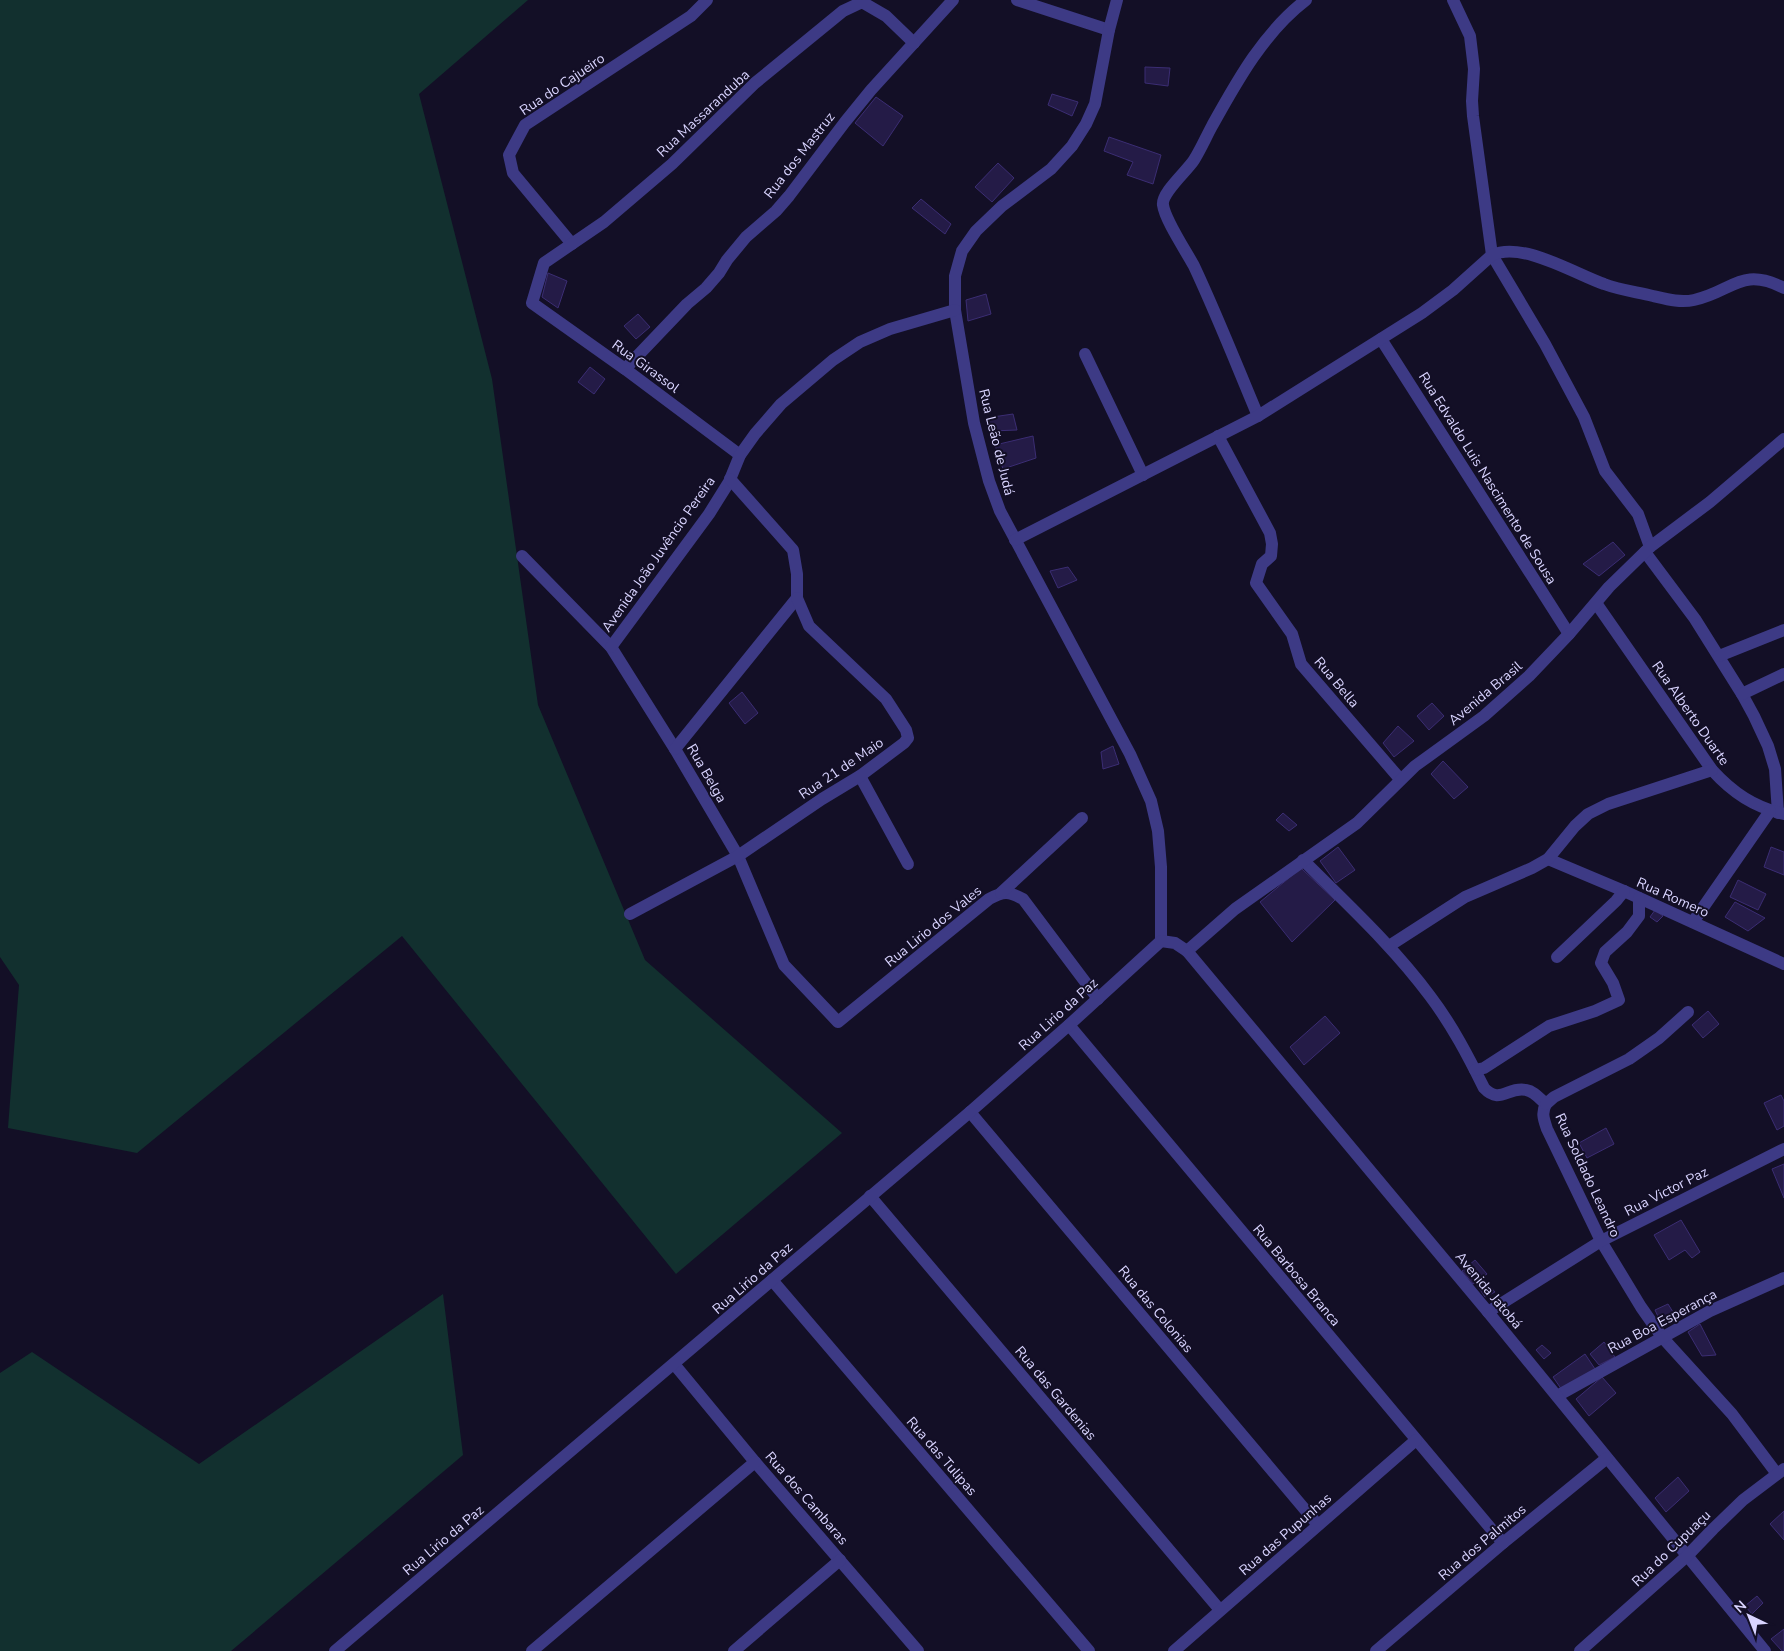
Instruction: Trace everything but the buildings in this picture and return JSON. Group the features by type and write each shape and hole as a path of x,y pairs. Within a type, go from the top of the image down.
{"street":[{"name":"Rua do Cajueiro","path":"572,244 513,173 509,155 525,125 691,16 707,0"},
{"name":"Rua dos Mastruz","path":"625,369 687,304 720,274 727,260 746,237 790,196 844,122 953,0"},
{"path":"1017,0 1109,30"},
{"name":"Rua Leão de Judá","path":"1118,0 1109,30 1095,104 1086,124 1072,146 1051,169 1002,206 976,231 962,251 955,276 955,310 974,423 989,481 1000,511 1130,754 1151,801 1158,831 1161,940"},
{"path":"1258,416 1194,267 1165,212 1163,200 1195,159 1230,96 1267,38 1289,13 1306,0"},
{"path":"1453,0 1470,36 1474,69 1473,116 1496,253 1579,409 1605,471 1638,514 1648,550 1695,619 1742,694 1768,746 1775,769 1778,812 1693,922"},
{"name":"Rua Massaranduba","path":"532,303 544,263 604,222 672,164 755,84 843,11 862,2 886,16 914,43"},
{"path":"1015,540 1258,416 1422,313 1453,290 1496,253 1534,254 1605,284 1681,302 1695,300 1735,283 1750,279 1763,279 1784,288"},
{"name":"Rua Girassol","path":"532,303 625,369 740,456"},
{"name":"Avenida João Juvêncio Pereira","path":"611,647 710,514 740,456 755,434 780,404 833,360 860,342 890,329 955,310"},
{"name":"Rua Edvaldo Luis Nascimento de Sousa","path":"1381,338 1569,634"},
{"path":"1085,354 1143,475"},
{"name":"Rua Bella","path":"1218,436 1271,538 1271,556 1262,564 1256,583 1292,634 1301,664 1400,779"},
{"name":"Avenida Brasil","path":"1187,951 1235,909 1357,823 1415,766 1484,716 1529,676 1569,634 1609,587 1648,550 1710,502 1784,439"},
{"name":"Avenida João Juvêncio Pereira","path":"730,478 793,550 797,574 797,598"},
{"name":"Rua Belga","path":"522,556 611,647 675,749 738,856 784,965 838,1022"},
{"path":"675,749 797,598"},
{"name":"Rua 21 de Maio","path":"630,914 738,856 822,798 860,776 908,738 906,730 886,700 809,626 797,598"},
{"name":"Rua Alberto Duarte","path":"1596,603 1712,770 1728,788 1748,800 1778,812"},
{"path":"1719,656 1784,630"},
{"path":"1742,694 1784,674"},
{"path":"1389,946 1465,898 1548,859 1575,826 1588,814 1608,804 1712,770"},
{"path":"860,776 908,864"},
{"path":"1001,893 1082,818"},
{"name":"Rua Romero","path":"1548,859 1624,891 1784,964"},
{"name":"Rua Soldado Leandro","path":"1303,860 1389,946 1430,996 1463,1046 1484,1088 1493,1096 1525,1089 1532,1092 1546,1104 1543,1109 1543,1118 1601,1241 1641,1307 1662,1337 1781,1471"},
{"path":"1557,957 1616,901 1624,891"},
{"name":"Rua Lirio dos Vales","path":"838,1022 989,899 1001,893 1012,892 1023,898 1098,999"},
{"path":"1475,1070 1484,1068 1549,1026 1595,1011 1619,1000 1614,983 1601,963 1605,952 1627,932 1639,916 1639,898"},
{"path":"1161,940 1175,943 1187,951"},
{"name":"Rua Lirio da Paz","path":"335,1651 970,1112 1069,1026 1161,940"},
{"name":"Avenida Jatobá","path":"1187,951 1488,1312 1765,1651"},
{"path":"1546,1104 1554,1097 1629,1059 1659,1038 1688,1012"},
{"name":"Rua Barbosa Branca","path":"1069,1026 1503,1543"},
{"name":"Rua das Colonias","path":"970,1112 1318,1526"},
{"name":"Rua Victor Paz","path":"1488,1312 1601,1241 1784,1149"},
{"name":"Rua das Gardenias","path":"870,1196 1220,1610"},
{"name":"Rua Boa Esperança","path":"1557,1396 1710,1311 1784,1278"},
{"name":"Rua das Tulipas","path":"772,1280 1089,1651"},
{"name":"Rua dos Cambaras","path":"674,1364 755,1462 918,1651"},
{"name":"Rua das Pupunhas","path":"1174,1651 1416,1440"},
{"name":"Rua dos Palmitos","path":"1376,1651 1607,1458"},
{"path":"532,1651 755,1462"},
{"name":"Rua do Cupuaçu","path":"1588,1648 1688,1556 1744,1500 1781,1471"},
{"path":"734,1651 840,1560"}],"green space":[{"path":"0,0 528,0 419,94 492,379 538,705 645,960 842,1133 676,1274 402,936 137,1153 8,1128 19,985 0,957"},
{"path":"443,1294 463,1455 231,1651 0,1651 0,1373 32,1352 199,1464"}]}
